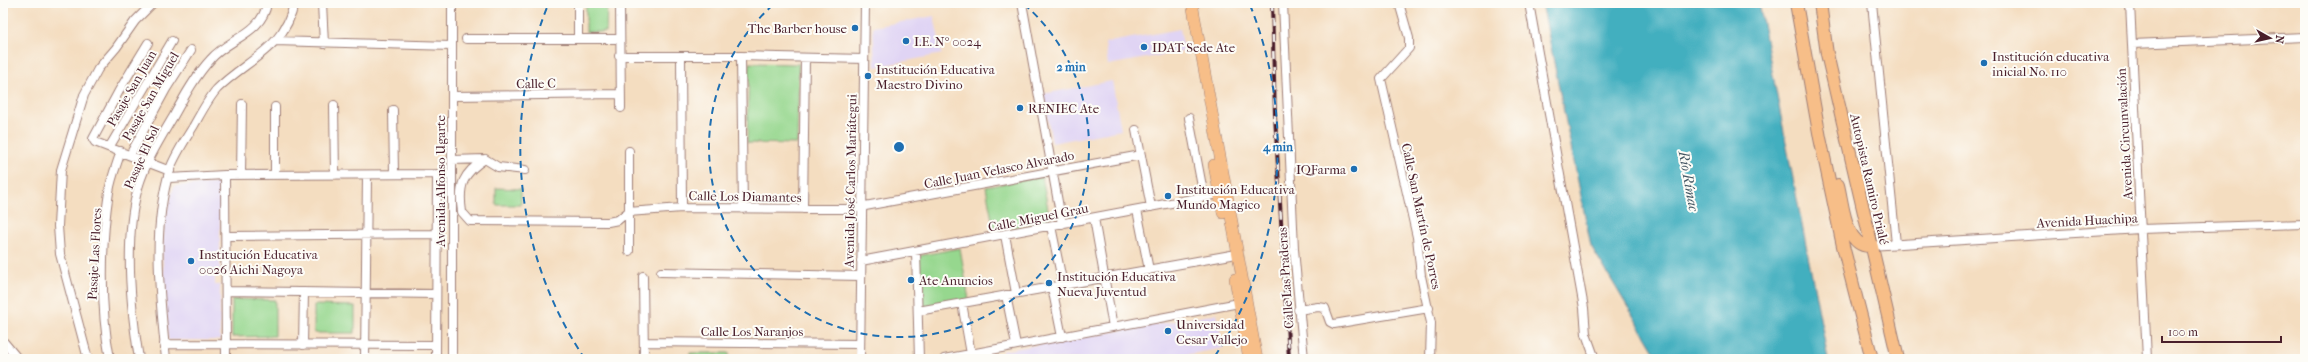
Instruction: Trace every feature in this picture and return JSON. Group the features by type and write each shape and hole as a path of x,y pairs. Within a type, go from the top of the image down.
{"highway":[{"path":"1796,3 1820,138 1843,246 1872,359"},
{"name":"Autopista Ramiro Prialé","path":"1820,3 1827,54 1870,246 1898,359"},
{"path":"1820,138 1833,167 1851,234 1859,244 1870,246"}],"main road":[{"path":"1185,3 1249,359"},
{"path":"1192,3 1257,359"}],"street":[{"path":"88,359 60,254 58,226 61,170 84,95 98,69 116,48 135,21 153,3"},
{"name":"Pasaje El Sol","path":"140,359 134,326 131,290 133,222 139,186 149,162 185,96 211,58 252,30 266,8 267,3"},
{"path":"166,359 158,279 158,251 169,174 215,91 229,77 256,60 275,42 292,14 294,3"},
{"path":"322,3 324,44"},
{"name":"Avenida Alfonso Ugarte","path":"452,3 452,359"},
{"path":"578,3 578,39"},
{"path":"620,3 619,56 621,108"},
{"name":"Avenida José Carlos Mariátegui","path":"860,359 864,3"},
{"path":"1022,3 1062,224"},
{"name":"Calle Las Praderas","path":"1282,3 1298,310 1304,359"},
{"name":"Calle San Martín de Porres","path":"1400,3 1409,38 1409,48 1381,79 1417,237 1421,276 1429,308 1430,359"},
{"path":"1528,3 1584,308 1586,334 1595,359"},
{"path":"1872,3 1896,244"},
{"name":"Avenida Circunvalación","path":"2130,3 2147,359"},
{"path":"2132,44 2305,37"},
{"path":"466,39 619,39"},
{"name":"Pasaje San Juan","path":"110,146 172,41"},
{"path":"275,42 452,46"},
{"path":"148,43 93,136 94,142 110,146 149,162 169,174 452,174"},
{"name":"Pasaje San Miguel","path":"130,155 166,89 191,50"},
{"path":"619,56 741,56 864,60"},
{"path":"680,56 682,208"},
{"path":"741,56 743,209"},
{"path":"803,209 805,58"},
{"name":"Calle C","path":"452,96 620,94"},
{"path":"241,175 242,104"},
{"path":"334,105 335,175"},
{"path":"275,107 275,175"},
{"path":"393,110 394,174"},
{"path":"1189,118 1204,197"},
{"path":"1136,130 1150,207"},
{"name":"Pasaje Las Flores","path":"110,359 103,312 104,251 109,191 121,151"},
{"path":"628,152 629,251"},
{"name":"Calle Juan Velasco Alvarado","path":"862,207 1141,155"},
{"path":"452,160 485,159 498,167 525,170"},
{"path":"485,159 472,167 467,173 461,187 462,212 470,221 608,222 618,220 628,212"},
{"path":"365,359 367,174"},
{"name":"Avenida Alfonso Ugarte","path":"436,359 437,174"},
{"path":"225,175 226,359"},
{"name":"Calle Miguel Grau","path":"862,261 1219,194"},
{"name":"Calle Los Diamantes","path":"628,212 682,208 849,210 862,207"},
{"path":"1137,210 1150,270"},
{"path":"1094,218 1113,327"},
{"name":"Avenida Huachipa","path":"1870,246 2140,229 2305,224"},
{"path":"1051,226 1063,285"},
{"path":"226,236 436,234"},
{"path":"1006,235 1016,293"},
{"path":"916,252 919,359"},
{"path":"918,311 1231,255"},
{"path":"661,272 861,276"},
{"path":"643,276 644,359"},
{"path":"1052,287 1062,337"},
{"path":"226,291 436,294"},
{"path":"303,345 304,292"},
{"path":"1006,295 1016,345"},
{"path":"962,303 971,354"},
{"path":"944,359 1239,303"},
{"path":"1298,310 1318,306 1325,308 1330,322 1334,324 1429,308"},
{"path":"3,341 18,359"},
{"name":"Calle Los Naranjos","path":"644,342 860,344"},
{"path":"164,344 226,346 436,345"}],"shaded area":[{"name":"I.E. N° 0024","path":"934,16 942,54 875,67 873,27"},
{"name":"IDAT Sede Ate","path":"1180,29 1184,51 1108,65 1105,43"},
{"path":"1112,81 1121,130 1052,143 1043,94"},
{"name":"Institución Educativa 0026 Aichi Nagoya","path":"220,183 220,272 216,272 215,285 220,285 220,340 168,340 162,250 165,218 174,186"},
{"name":"Universidad Cesar Vallejo","path":"1217,314 1223,348 1163,359 1156,359 1155,355 1132,359 1003,359 1002,351"}],"green space":[{"path":"586,3 607,3 606,32 586,32"},
{"path":"749,63 799,64 797,144 747,143"},
{"path":"1042,176 1050,220 994,231 986,187"},
{"path":"496,188 521,189 521,205 496,205"},
{"path":"960,248 969,300 920,308 918,256"},
{"path":"232,299 275,300 275,336 232,337"},
{"path":"314,305 355,306 355,333 314,333"},
{"path":"690,353 729,353 729,359 690,359"}],"water":[{"name":"Río Rímac","path":"1542,3 1759,3 1828,359 1659,359 1591,246"}],"railway":[{"path":"1272,3 1275,116 1289,359"}],"place":[{"name":"The Barber house","path":"855,28"},
{"name":"I.E. N° 0024","path":"906,41"},
{"name":"IDAT Sede Ate","path":"1144,47"},
{"name":"Institución educativa inicial No. 110","path":"1984,63"},
{"name":"Institución Educativa Maestro Divino","path":"868,76"},
{"name":"RENIEC Ate","path":"1020,108"},
{"name":"IQFarma","path":"1354,169"},
{"name":"Institución Educativa Mundo Magico","path":"1168,196"},
{"name":"Institución Educativa 0026 Aichi Nagoya","path":"191,261"},
{"name":"Ate Anuncios","path":"911,280"},
{"name":"Institución Educativa Nueva Juventud","path":"1049,283"},
{"name":"Universidad Cesar Vallejo","path":"1168,331"}]}
